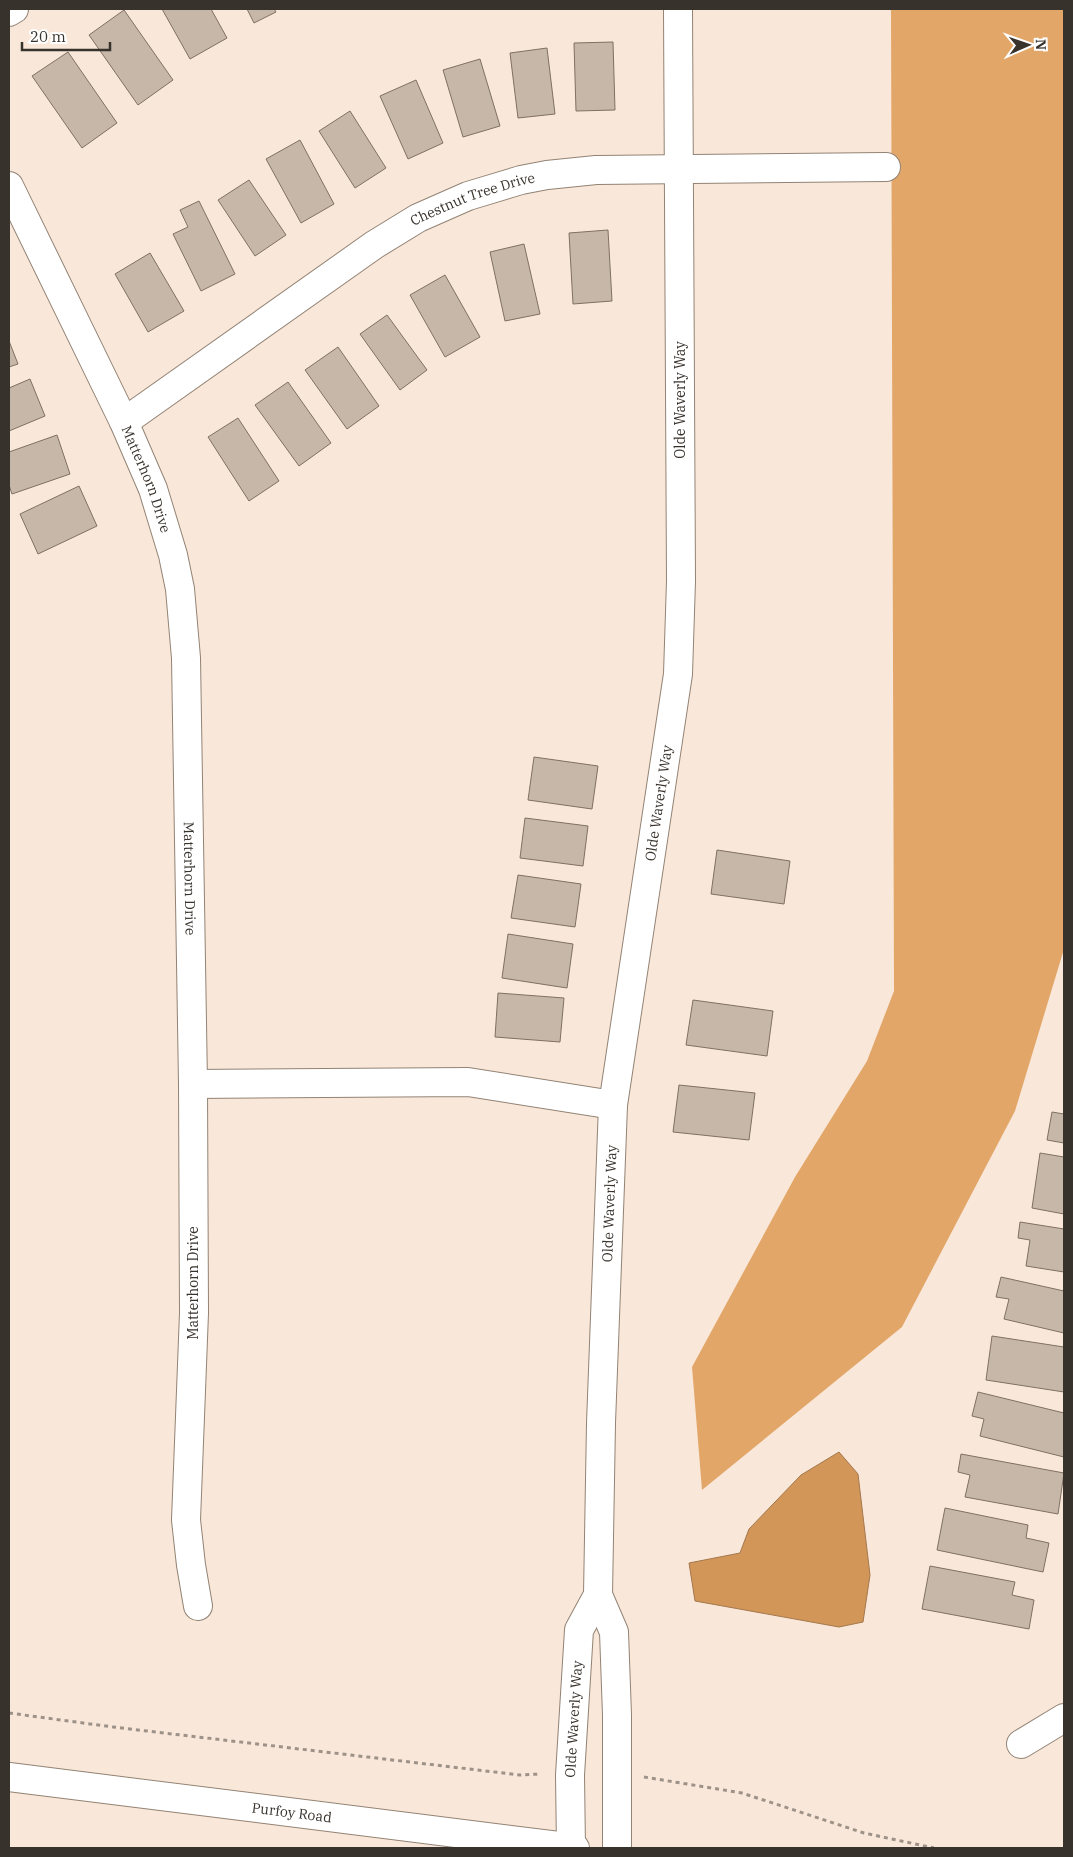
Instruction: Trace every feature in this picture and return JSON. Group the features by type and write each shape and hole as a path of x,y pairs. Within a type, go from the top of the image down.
{"street":[{"path":"9,12 14,9"},
{"name":"Olde Waverly Way","path":"617,1848 617,1715 614,1632 598,1595 601,1423 613,1105 678,674 681,572 678,9"},
{"name":"Chestnut Tree Drive","path":"124,422 374,246 418,218 442,206 494,188 547,175 596,170 886,167"},
{"name":"Matterhorn Drive","path":"9,186 124,422 150,481 173,555 184,625 193,1084 194,1313 186,1520 198,1606"},
{"path":"193,1084 468,1082 613,1105"},
{"name":"Olde Waverly Way","path":"572,1848 570,1775 579,1630 598,1595"},
{"path":"1021,1744 1064,1718"},
{"name":"Purfoy Road","path":"9,1777 572,1848"}],"path":[{"path":"9,1713 510,1774 542,1774"},
{"path":"643,1776 742,1793 864,1832 934,1848"}],"shaded area":[{"path":"891,9 1064,9 1064,949 1015,1111 902,1327 702,1490 692,1367 795,1177 867,1061 894,991"},
{"path":"839,1452 858,1474 870,1575 863,1622 839,1627 695,1601 689,1563 740,1553 749,1529 801,1475"}],"building":[{"path":"162,9 211,9 227,38 190,59"},
{"path":"247,9 274,9 276,12 254,23"},
{"path":"124,10 173,80 138,105 89,35"},
{"path":"613,42 615,110 576,111 574,43"},
{"path":"547,48 555,114 518,118 510,53"},
{"path":"68,52 117,123 82,148 32,76"},
{"path":"480,59 500,126 463,137 443,70"},
{"path":"416,80 443,143 408,159 380,96"},
{"path":"350,111 386,168 355,188 319,131"},
{"path":"300,140 334,204 301,223 266,159"},
{"path":"249,180 286,235 255,256 218,200"},
{"path":"199,201 235,274 201,291 173,234 188,227 180,210"},
{"path":"608,230 612,301 573,304 569,233"},
{"path":"524,244 540,314 505,321 490,252"},
{"path":"150,253 184,311 148,332 115,274"},
{"path":"445,275 480,337 445,357 410,295"},
{"path":"387,315 427,370 400,390 360,334"},
{"path":"9,341 18,364 9,367"},
{"path":"338,347 379,406 347,429 305,370"},
{"path":"30,379 45,416 9,431 9,388"},
{"path":"288,382 331,443 299,466 255,405"},
{"path":"238,418 279,481 249,501 208,437"},
{"path":"57,435 70,474 12,494 9,485 9,452"},
{"path":"79,486 97,526 38,554 20,514"},
{"path":"534,757 598,766 592,809 528,800"},
{"path":"525,818 588,826 583,866 520,858"},
{"path":"717,850 790,861 784,904 711,894"},
{"path":"518,875 581,884 575,927 511,918"},
{"path":"508,934 573,944 567,988 502,978"},
{"path":"498,993 564,998 560,1042 495,1037"},
{"path":"693,1000 773,1011 767,1056 686,1045"},
{"path":"679,1085 755,1093 749,1140 673,1132"},
{"path":"1052,1112 1064,1114 1064,1143 1047,1140"},
{"path":"1040,1153 1064,1157 1064,1214 1032,1208"},
{"path":"1020,1222 1064,1229 1064,1272 1026,1266 1030,1240 1018,1238"},
{"path":"1001,1277 1064,1291 1064,1333 1004,1319 1009,1299 996,1297"},
{"path":"992,1336 1064,1347 1064,1392 986,1380"},
{"path":"978,1392 1064,1413 1064,1457 980,1436 984,1419 972,1416"},
{"path":"961,1454 1064,1473 1058,1514 965,1497 970,1475 958,1472"},
{"path":"945,1508 1028,1525 1026,1538 1049,1543 1043,1572 937,1550"},
{"path":"930,1566 1015,1582 1012,1595 1034,1600 1029,1629 922,1609"}]}
